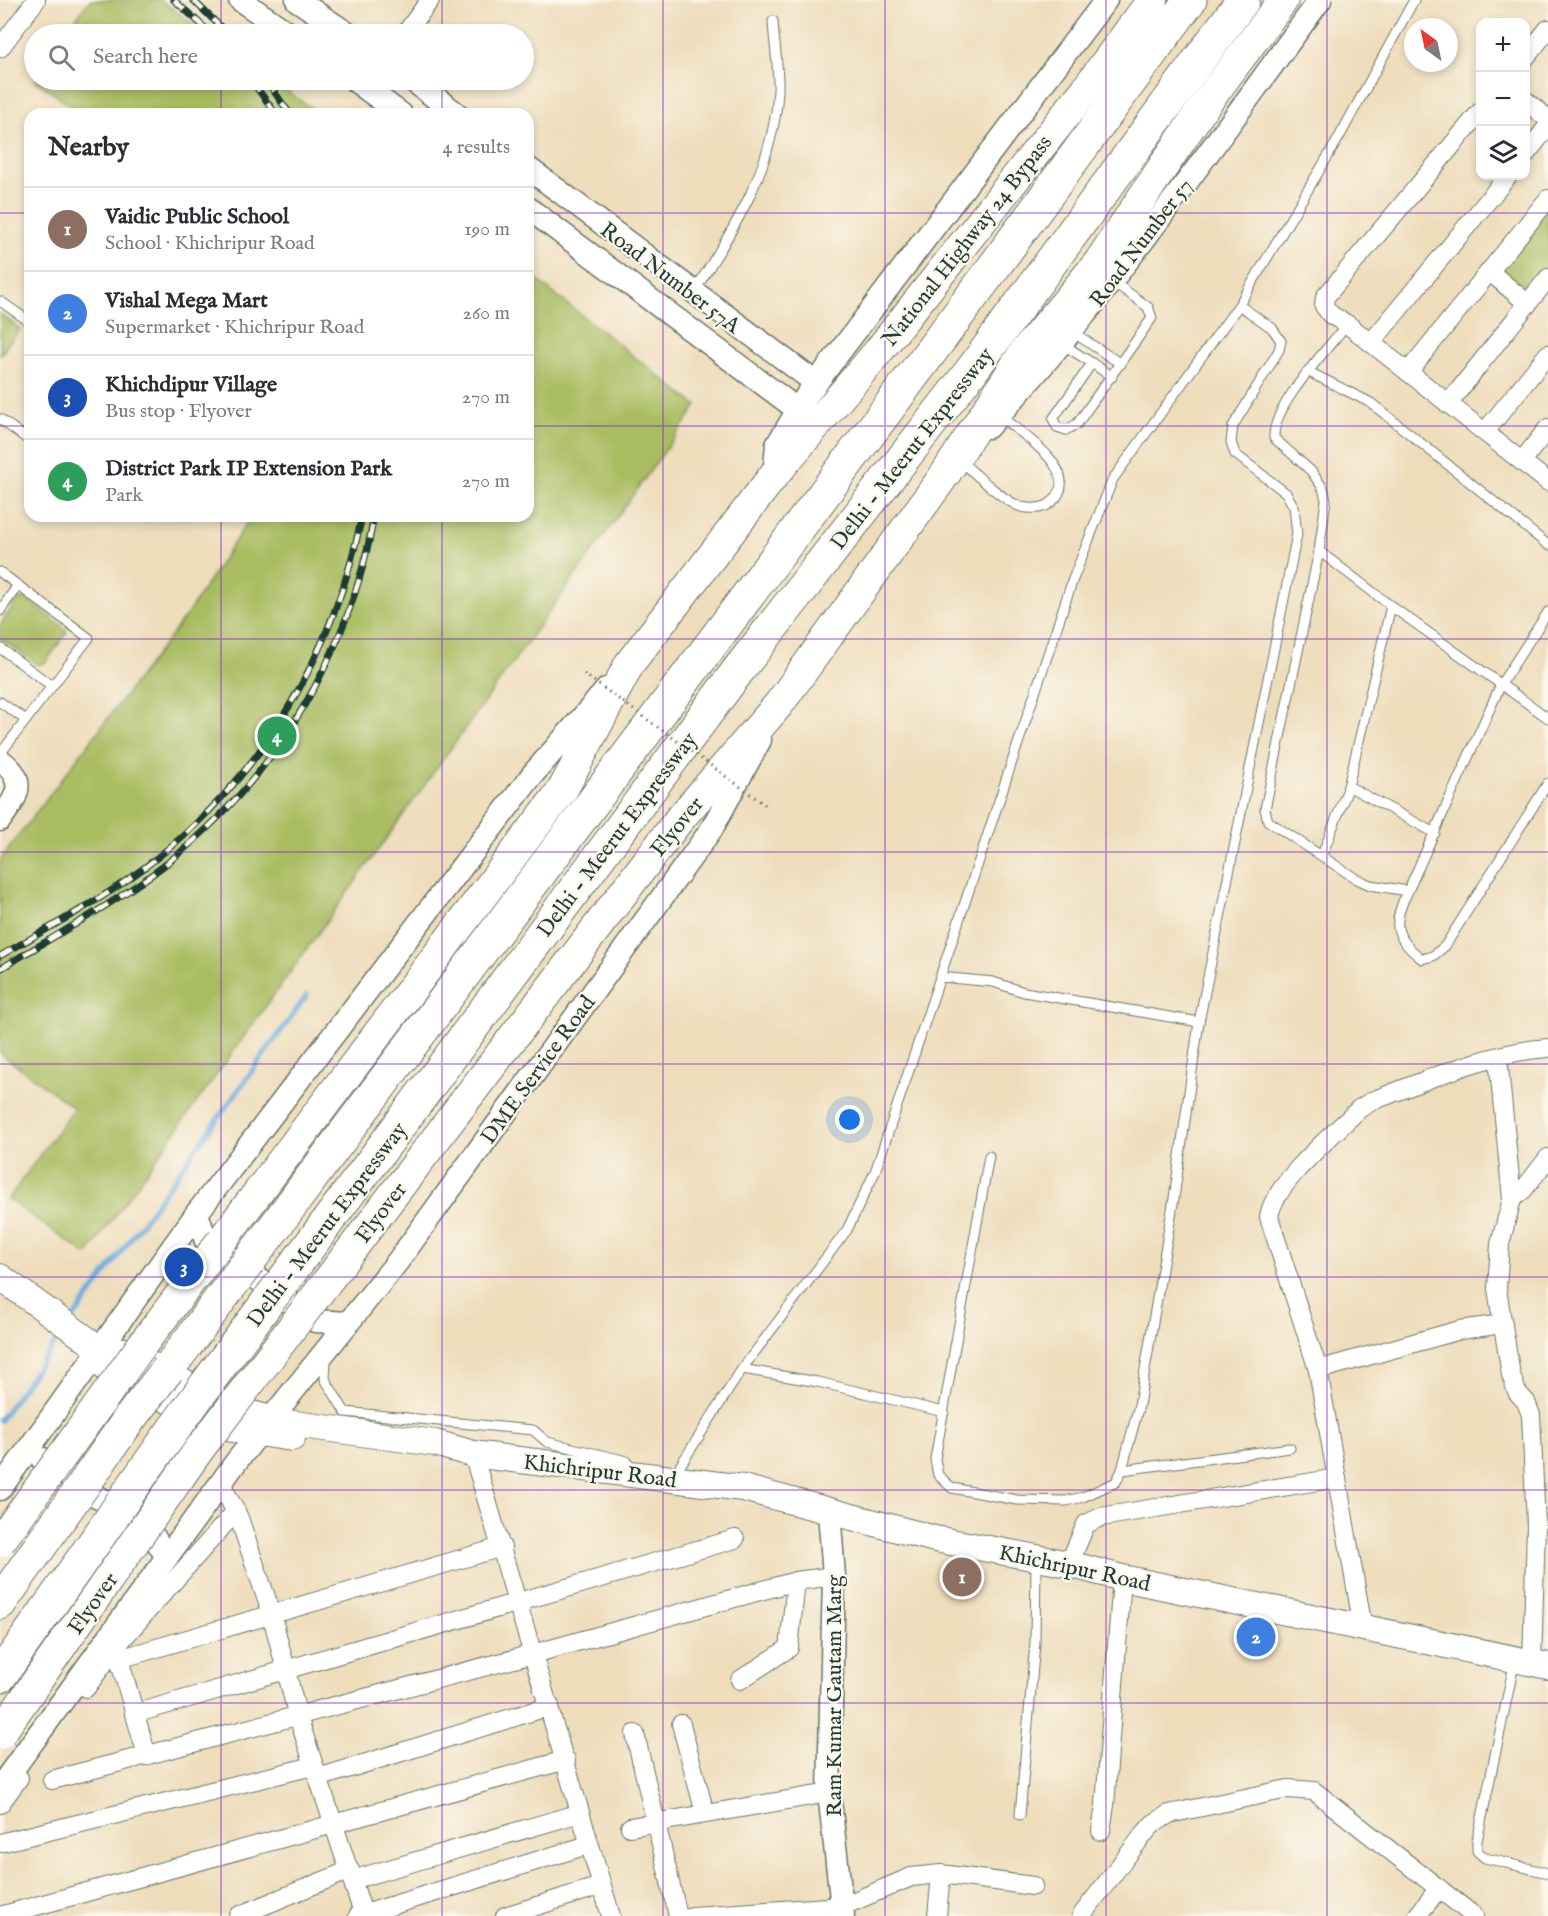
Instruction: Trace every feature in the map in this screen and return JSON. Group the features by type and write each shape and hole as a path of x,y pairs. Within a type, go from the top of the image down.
{"highway":[{"name":"National Highway 24 Bypass","path":"630,663 774,475 877,353 1087,88 1152,0"},
{"name":"Delhi - Meerut Expressway","path":"0,1603 130,1418 982,283 1190,0"},
{"name":"Delhi - Meerut Expressway","path":"0,1676 208,1382 737,672 972,370 1243,0"},
{"name":"Flyover","path":"0,1734 198,1451 678,820 779,704 952,466 1025,351 1099,262 1202,109 1283,0"},
{"path":"0,1542 156,1327 563,789 630,663"}],"main road":[{"name":"Khichripur Road","path":"0,1277 100,1349 125,1351 265,1425 287,1423 435,1443 467,1453 743,1488 935,1539 1069,1564 1122,1578 1532,1663"}],"street":[{"path":"0,48 36,0"},
{"path":"240,0 275,24"},
{"path":"297,0 333,24"},
{"path":"412,24 430,0"},
{"path":"774,475 777,445 816,383 1106,0"},
{"name":"Road Number 57","path":"952,466 1066,338 1112,281 1320,0"},
{"path":"1530,52 1548,29"},
{"path":"374,90 394,108"},
{"path":"425,90 449,108"},
{"path":"1530,104 1548,119"},
{"path":"1476,117 1325,297 1324,306 1331,315 1347,324 1548,482"},
{"path":"1530,149 1548,126"},
{"name":"Road Number 57A","path":"534,173 816,383"},
{"path":"1371,344 1505,180"},
{"path":"1408,372 1548,199"},
{"name":"Road Number 57A","path":"534,212 798,410"},
{"path":"1489,272 1528,304"},
{"path":"1448,404 1548,278"},
{"path":"1485,432 1548,354"},
{"path":"1521,461 1548,428"},
{"path":"0,1489 197,1213 533,774 630,663"},
{"name":"DME Service Road","path":"0,1787 265,1425 398,1261 711,830 779,704"},
{"path":"0,820 18,792 16,777 2,764"},
{"path":"1363,1628 1317,1370 1269,1217 1270,1205 1281,1188 1365,1105 1459,1068 1532,1049 1548,1048"},
{"path":"1498,1058 1512,1199 1500,1244 1497,1290 1511,1375 1517,1392 1526,1402 1531,1415 1536,1526 1532,1663"},
{"path":"1512,1199 1524,1189 1548,1158"},
{"path":"197,1213 206,1241 315,1321 348,1323"},
{"path":"1317,1370 1460,1330 1503,1324"},
{"path":"467,1453 502,1547 566,1760 600,1886 611,1916"},
{"path":"24,1455 47,1460 154,1537 167,1557"},
{"path":"1069,1564 1086,1524 1101,1517 1337,1478"},
{"path":"221,1484 236,1511 271,1612 298,1717 351,1875 361,1915 588,1845"},
{"path":"0,1804 118,1651 236,1511"},
{"name":"Ram Kumar Gautam Marg","path":"829,1511 834,1576 829,1793 843,1911"},
{"path":"134,1714 735,1539"},
{"path":"118,1651 271,1612 502,1547"},
{"path":"52,1780 298,1717 796,1581 834,1576"},
{"path":"1101,1832 1122,1578"},
{"path":"741,1680 789,1648 793,1632 796,1581"},
{"path":"118,1651 147,1756"},
{"path":"0,1843 315,1772 550,1706"},
{"path":"681,1724 705,1812"},
{"path":"634,1734 678,1916"},
{"path":"0,1916 566,1760"},
{"path":"1081,1916 1144,1834 1169,1814 1288,1789 1314,1791 1474,1916"},
{"path":"630,1827 705,1812 829,1793"},
{"path":"238,1916 351,1875 580,1813"},
{"path":"937,1916 941,1874"},
{"path":"692,1916 843,1911 911,1877 941,1874 1033,1886"},
{"path":"505,1916 600,1886"},
{"path":"1417,1916 1439,1888"}],"lane":[{"path":"672,1479 742,1369 847,1230 875,1172 1073,579 1113,479 1239,304 1337,141 1414,0"},
{"path":"693,293 734,227 761,175 775,121 778,88 773,21"},
{"path":"1092,363 1055,415 1053,422 1057,427 1066,430 1077,424 1121,364 1153,314 1148,307 1112,281"},
{"path":"0,301 24,318"},
{"path":"989,1156 935,1459 938,1475 952,1488 1017,1500 1066,1501 1105,1489 1116,1482 1122,1470 1139,1406 1174,1198 1199,1022 1297,534 1294,507 1286,493 1235,454 1231,442 1233,426 1273,360 1281,341 1272,327 1239,304"},
{"path":"1347,324 1286,403 1274,428 1274,438 1280,446 1311,471 1323,488 1326,500 1319,551 1265,809 1268,821 1278,831 1370,885 1408,891"},
{"path":"1066,338 1121,364"},
{"path":"1066,338 1092,363 1112,377"},
{"path":"1310,372 1371,403 1548,545"},
{"path":"952,466 1020,506 1044,507 1052,502 1062,483 1061,474 1045,453 998,416"},
{"path":"0,419 24,437"},
{"path":"1319,551 1391,606 1548,718"},
{"path":"0,572 89,638 27,720 2,764"},
{"path":"0,611 18,585"},
{"path":"1322,855 1348,786 1391,606"},
{"path":"1548,612 1501,684 1398,910 1396,925 1402,938 1422,959 1433,956 1444,946 1548,783"},
{"path":"0,648 52,686"},
{"path":"0,702 27,720"},
{"path":"1348,786 1435,833"},
{"path":"940,977 993,982 1024,992 1199,1022"},
{"path":"326,1351 325,1379 345,1412 533,1430 547,1442 627,1461"},
{"path":"742,1369 818,1382 944,1412"},
{"path":"1122,1470 1290,1449"},
{"path":"1020,1815 1035,1644 1036,1558"},
{"path":"1532,1663 1477,1841 1477,1851 1485,1858 1548,1873"}],"path":[{"path":"584,674 767,806"}],"green space":[{"path":"90,0 160,0 194,24 72,24"},
{"path":"49,90 285,90 311,108 74,108"},
{"path":"1548,204 1548,274 1529,298 1494,271"},
{"path":"534,278 697,406 87,1255 8,1199 74,1108 0,1053 0,860 188,613 247,522 534,522"},
{"path":"0,314 20,329 0,355"},
{"path":"26,599 66,629 66,634 45,663 39,665 0,638 0,625 17,600"}],"waterway":[{"path":"72,1320 307,995"},
{"path":"0,1420 63,1332"}],"railway":[{"path":"174,0 201,24"},
{"path":"193,0 218,24"},
{"path":"258,90 272,108"},
{"path":"273,90 286,108"},
{"path":"0,956 121,885 197,823 232,786 263,747 290,705 314,661 334,614 350,566 361,522"},
{"path":"0,969 146,879 205,830 241,793 302,710 326,664 347,616 363,567 373,522"}],"place":[{"name":"District Park IP Extension Park","path":"277,736"},
{"name":"Khichdipur Village","path":"184,1267"},
{"name":"Vaidic Public School","path":"962,1577"},
{"name":"Vishal Mega Mart","path":"1256,1637"}]}
